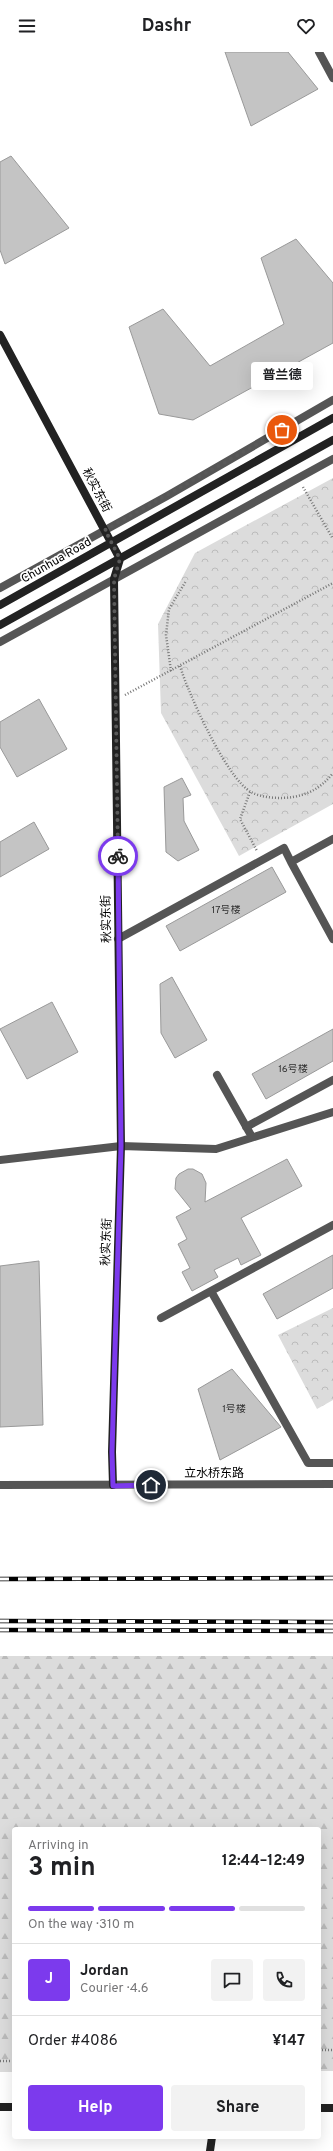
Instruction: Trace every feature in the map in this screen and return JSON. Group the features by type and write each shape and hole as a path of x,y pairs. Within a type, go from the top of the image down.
{"street":[{"path":"319,52 333,78"},
{"name":"秋实东街","path":"0,335 120,559 114,579 121,1146 112,1452 113,1486"},
{"path":"0,588 333,400"},
{"name":"Chunhua Road","path":"0,605 333,418"},
{"path":"0,625 333,440"},
{"path":"0,642 333,459"},
{"path":"291,862 333,839"},
{"path":"118,939 284,848 333,939"},
{"path":"217,1075 252,1137"},
{"path":"246,1127 333,1080"},
{"path":"0,1160 121,1146 216,1149 333,1112"},
{"path":"161,1318 333,1225"},
{"path":"211,1291 308,1463 333,1463"},
{"name":"立水桥东路","path":"0,1485 113,1486 333,1484"},
{"path":"0,2107 12,2107"},
{"path":"321,2108 333,2108"},
{"path":"210,2151 212,2139"}],"path":[{"path":"298,478 333,538"},
{"path":"171,671 166,635 169,609 186,581"},
{"path":"116,700 333,583"},
{"path":"180,666 186,687 212,740 238,780 250,792 261,796 287,798 304,795 321,787 333,773"},
{"path":"250,792 240,819 262,860"},
{"path":"321,2050 333,2050"},
{"path":"0,2061 12,2061"}],"green space":[{"path":"333,478 333,804 239,856 161,713 158,624 195,553"},
{"path":"333,1308 333,1400 317,1409 278,1335"},
{"path":"0,1656 333,1656 333,2071 321,2071 321,1827 12,1827 12,2072 0,2072"}],"building":[{"path":"225,52 288,52 318,89 251,126"},
{"path":"11,156 69,228 5,264 0,250 0,162"},
{"path":"296,239 333,283 333,343 193,420 159,414 129,327 163,309 210,366 284,324 261,258"},
{"path":"39,699 67,749 17,777 0,747 0,722"},
{"path":"182,778 191,795 183,798 184,821 199,850 178,861 166,852 164,787"},
{"path":"34,822 49,849 0,877 0,842"},
{"path":"272,867 286,892 180,951 166,926"},
{"path":"172,977 207,1040 175,1058 161,1033 160,984"},
{"path":"52,1002 78,1052 27,1079 0,1029"},
{"path":"333,1029 333,1061 266,1099 252,1074"},
{"path":"287,1159 302,1186 241,1218 261,1255 241,1265 238,1258 214,1270 218,1277 192,1291 182,1272 190,1268 178,1244 187,1239 176,1217 191,1209 175,1189 176,1178 179,1174 188,1169 193,1169 202,1174 206,1183 205,1202"},
{"path":"333,1255 333,1288 277,1319 263,1294"},
{"path":"39,1261 43,1425 0,1427 0,1266"},
{"path":"232,1369 281,1427 220,1460 198,1389"}],"railway":[{"path":"0,1579 333,1578"},
{"path":"0,1621 333,1622"},
{"path":"0,1630 333,1631"}],"way so far":[{"path":"118,856 114,579 120,559 105,530 282,430"}],"place":[{"name":"普兰德","path":"282,430"}],"route":[{"path":"118,856 121,1146 112,1452 113,1486 151,1485"}]}
